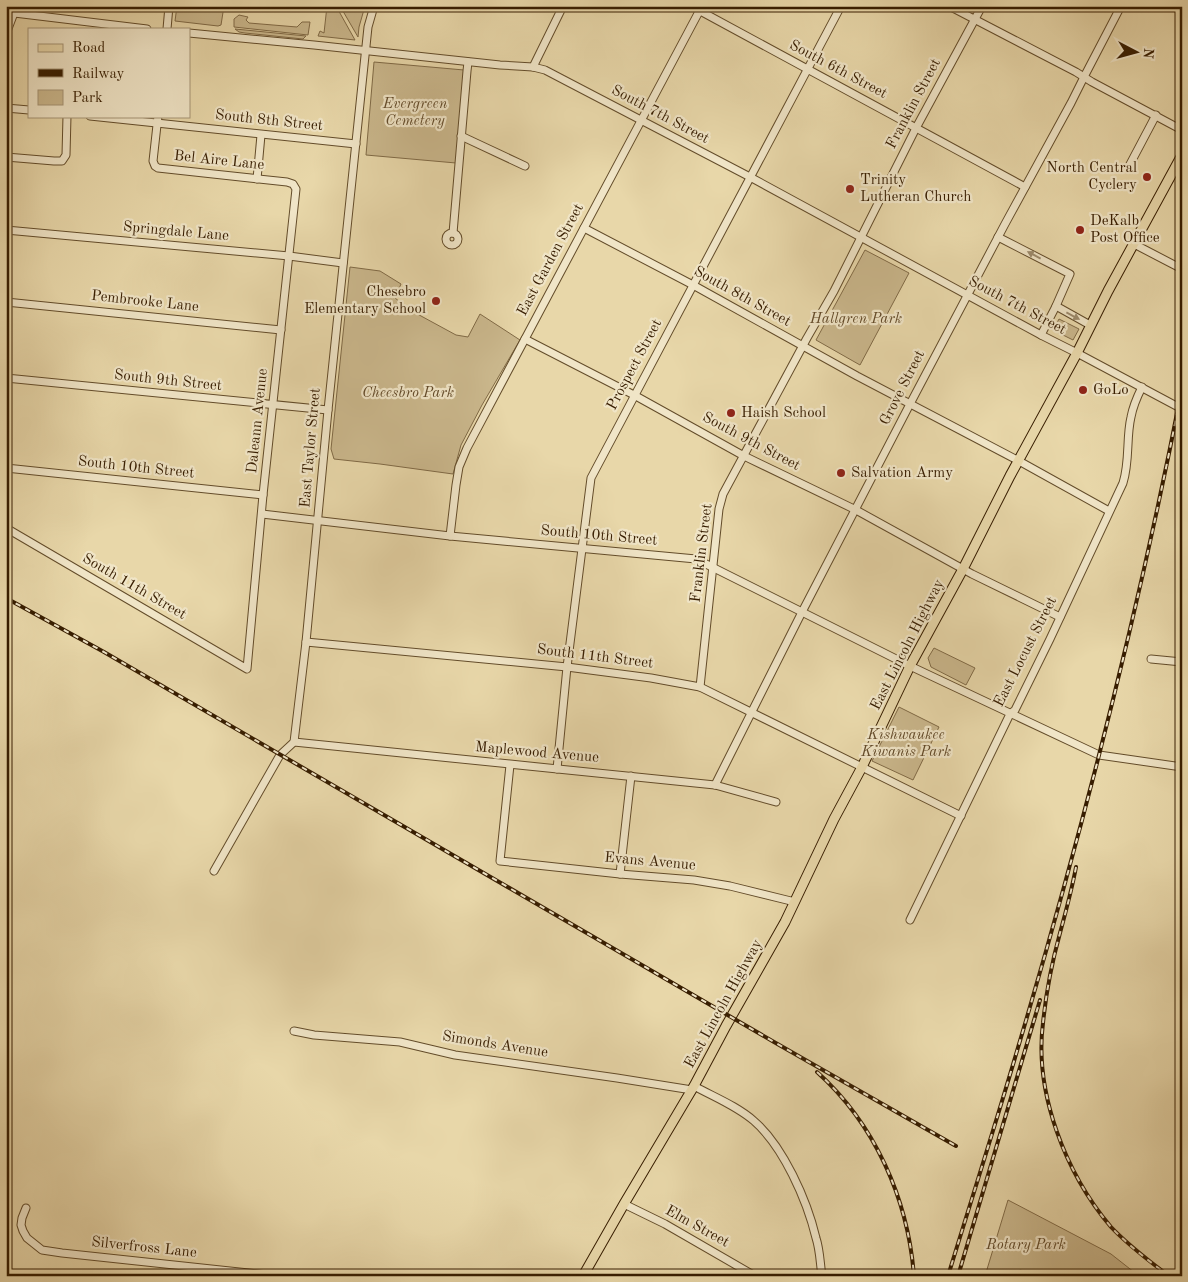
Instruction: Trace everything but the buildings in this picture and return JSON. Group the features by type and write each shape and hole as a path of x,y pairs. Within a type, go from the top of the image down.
{"main road":[{"name":"East Lincoln Highway","path":"583,1276 693,1088 762,964 795,902 910,666 1182,155"}],"street":[{"path":"166,28 169,6"},
{"name":"East Taylor Street","path":"294,742 306,642 368,27 374,6"},
{"path":"533,68 563,6"},
{"name":"South 6th Street","path":"690,6 700,9 1025,187"},
{"name":"Prospect Street","path":"557,769 567,667 591,478 841,6"},
{"path":"949,6 1182,130"},
{"name":"Franklin Street","path":"700,686 721,501 726,488 861,238 916,128 982,6"},
{"name":"Grove Street","path":"715,785 910,404 1122,6"},
{"name":"East Garden Street","path":"450,536 459,467 474,435 700,9"},
{"path":"6,34 11,10 141,28"},
{"name":"South 7th Street","path":"190,33 545,70 750,177 1041,335 1182,409"},
{"path":"452,234 468,62"},
{"path":"6,108 28,110"},
{"path":"1128,168 1156,115"},
{"path":"6,158 62,161 65,158 67,118"},
{"name":"South 8th Street","path":"124,118 158,120 261,135 356,144"},
{"name":"Bel Aire Lane","path":"158,120 154,161 155,166 161,169 287,182"},
{"path":"257,179 261,135"},
{"path":"461,136 525,166"},
{"name":"Daleann Avenue","path":"247,669 263,496 296,192 295,186 287,182"},
{"name":"South 8th Street","path":"584,228 693,285 1109,511"},
{"name":"Springdale Lane","path":"6,230 289,256 343,263"},
{"path":"998,236 1070,274 1041,335"},
{"path":"1134,244 1182,269"},
{"name":"Pembrooke Lane","path":"6,302 281,330"},
{"path":"1056,306 1090,325"},
{"name":"South 9th Street","path":"525,339 634,395 744,456 856,510 963,569 1060,617"},
{"name":"South 9th Street","path":"6,378 328,410"},
{"name":"East Locust Street","path":"910,920 1010,714 1015,710 1125,477 1131,416 1142,388"},
{"name":"South 10th Street","path":"6,468 263,496"},
{"name":"South 10th Street","path":"262,514 450,536 696,559 910,666 1099,755 1182,766"},
{"name":"South 11th Street","path":"6,528 247,669"},
{"name":"South 11th Street","path":"306,642 567,667 700,686 960,816"},
{"path":"1151,659 1182,662"},
{"path":"214,871 280,755 294,742"},
{"name":"Maplewood Avenue","path":"294,742 715,785 776,802"},
{"name":"Evans Avenue","path":"510,765 500,861 694,880 730,886 795,902"},
{"path":"620,874 631,776"},
{"name":"Simonds Avenue","path":"294,1031 314,1035 400,1042 455,1055 693,1088"},
{"path":"693,1088 750,1118 769,1136 791,1172 807,1210 816,1238 822,1276"},
{"name":"Elm Street","path":"624,1204 665,1224 755,1276"},
{"name":"Silverfross Lane","path":"26,1208 21,1225 23,1231 27,1238 42,1250 48,1252 278,1276"}],"green space":[{"path":"177,6 224,6 221,25 175,21"},
{"path":"327,6 336,6 355,40 318,36 320,31 324,33"},
{"path":"340,6 365,6 358,37"},
{"path":"239,15 248,17 246,20 249,23 297,27 302,22 310,22 308,35 234,27 234,19"},
{"path":"235,29 306,36 303,39 245,33"},
{"name":"Evergreen Cemetery","path":"374,62 464,70 456,163 366,155"},
{"name":"Hallgren Park","path":"865,250 909,273 860,365 816,340"},
{"name":"Cheesbro Park","path":"350,267 380,271 401,284 395,298 410,310 456,335 468,337 480,314 520,340 461,445 453,474 334,459 331,449"},
{"path":"1059,319 1079,329 1073,340 1053,330"},
{"path":"934,648 975,668 966,685 931,667 928,658"},
{"name":"Kishwaukee Kiwanis Park","path":"899,707 939,727 913,780 872,761"},
{"name":"Rotary Park","path":"1008,1200 1111,1254 1139,1276 985,1276"}],"shaded area":[{"path":"1020,1270 1044,1276 1015,1276"}],"railway":[{"path":"948,1276 1041,969 1108,721 1147,555 1182,388"},
{"path":"6,598 104,652 956,1146"},
{"path":"1076,867 1052,966 1044,1012 1041,1050 1049,1104 1067,1158 1095,1206 1118,1234 1169,1276"},
{"path":"958,1276 1040,1000"},
{"path":"817,1072 856,1115 872,1139 885,1165 896,1191 904,1219 914,1276"}],"place":[{"name":"North Central Cyclery","path":"1147,177"},
{"name":"Trinity Lutheran Church","path":"850,189"},
{"name":"DeKalb Post Office","path":"1080,230"},
{"name":"Chesebro Elementary School","path":"436,301"},
{"name":"GoLo","path":"1083,390"},
{"name":"Haish School","path":"731,413"},
{"name":"Salvation Army","path":"841,473"}]}
